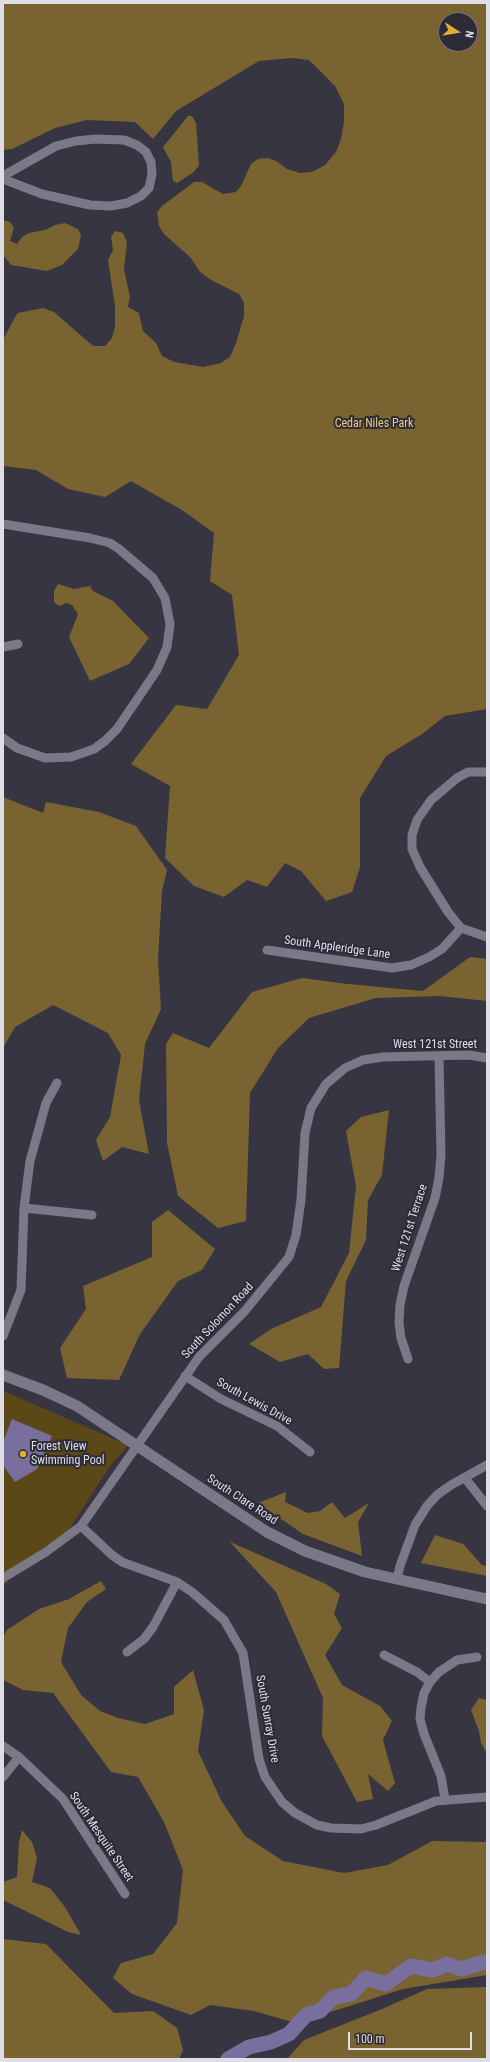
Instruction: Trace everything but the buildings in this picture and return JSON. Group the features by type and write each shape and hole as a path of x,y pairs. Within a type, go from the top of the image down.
{"street":[{"path":"3,176 56,146 76,141 96,139 124,140 137,145 146,152 151,162 152,174 149,188 141,196 127,203 111,206 90,205 42,194 3,180"},
{"path":"3,524 90,538 110,544 119,549 145,570 160,588 165,598 170,624 167,647 157,670 116,728 105,741 94,749 71,757 45,758 17,748 3,738"},
{"path":"3,647 18,644"},
{"path":"487,772 468,772 458,778 431,800 417,820 412,835 412,849 420,867 448,912 461,928 487,937"},
{"name":"South Appleridge Lane","path":"267,950 392,968 411,965 429,957 442,949 461,928"},
{"name":"West 121st Terrace","path":"408,1359 399,1323 400,1304 404,1286 435,1198 439,1178 441,1155 439,1056"},
{"name":"West 121st Street","path":"383,1057 469,1056 487,1058"},
{"name":"South Solomon Road","path":"3,1578 46,1552 81,1526 199,1357 263,1290 289,1257 296,1235 301,1200 304,1133 311,1108 326,1084 345,1068 363,1060 383,1057"},
{"path":"3,1336 21,1290 24,1208 30,1161 40,1120 46,1103 58,1083"},
{"path":"24,1208 92,1215"},
{"name":"South Clare Road","path":"3,1375 43,1390 77,1406 247,1519 288,1543 344,1566 487,1599"},
{"name":"South Lewis Drive","path":"185,1376 226,1402 276,1426 310,1452"},
{"path":"397,1579 400,1566 415,1525 427,1506 438,1495 487,1465"},
{"path":"465,1478 487,1506"},
{"name":"South Sunray Drive","path":"81,1526 112,1555 122,1562 177,1582 192,1592 224,1620 243,1653 261,1765 273,1791 282,1802 296,1813 316,1825 331,1828 362,1829 376,1825 424,1804 445,1799 487,1797"},
{"path":"127,1652 144,1639 153,1627 177,1582"},
{"path":"384,1655 417,1672 430,1682"},
{"path":"445,1799 441,1776 420,1720 424,1693 430,1682 439,1672 452,1663 477,1657"},
{"name":"South Mesquite Street","path":"3,1746 19,1757 63,1799 126,1894"},
{"path":"3,1777 19,1757"}],"shaded area":[{"path":"3,1391 128,1445 110,1466 66,1534 3,1585"},
{"name":"Forest View Swimming Pool","path":"12,1419 52,1436 37,1469 15,1482 3,1465 3,1442"}],"green space":[{"name":"Cedar Niles Park","path":"3,3 487,3 487,709 445,716 422,734 386,756 360,798 360,867 352,892 326,901 301,871 285,863 267,887 247,880 224,897 194,886 165,858 170,786 131,764 176,705 207,709 239,655 232,595 210,581 214,533 182,510 131,481 105,497 68,489 36,470 3,466 3,340 18,313 43,308 54,312 93,346 105,346 112,338 115,327 115,306 108,260 113,250 111,237 115,231 123,233 127,242 124,269 130,297 128,307 139,313 143,331 156,343 162,356 174,362 203,367 221,363 230,357 236,343 244,316 244,303 239,294 211,280 200,272 191,258 164,234 159,226 157,212 162,206 194,182 202,182 223,194 236,192 241,186 251,164 258,159 268,158 276,161 287,169 300,173 312,172 325,165 336,152 341,139 344,122 344,104 335,86 309,60 293,58 259,61 176,111 153,139 135,122 87,120 55,128 12,149 3,150"},
{"path":"188,116 192,116 196,123 199,165 194,172 177,183 173,181 171,162 163,147"},
{"path":"3,220 10,222 14,228 10,241 17,244 22,237 29,233 45,230 55,225 65,223 78,229 81,235 78,249 62,265 47,271 11,265 3,255"},
{"path":"58,584 74,589 90,586 93,591 113,601 149,638 129,664 90,681 69,637 78,614 72,605 66,603 59,606 54,602 54,591"},
{"path":"3,797 43,813 46,802 99,812 136,826 167,870 162,891 158,959 161,1009 145,1044 139,1100 149,1154 122,1147 103,1161 96,1140 110,1117 121,1055 108,1033 53,1005 15,1027 3,1048"},
{"path":"470,957 487,959 487,1001 440,996 376,998 309,1018 278,1048 250,1093 246,1221 218,1228 178,1196 167,1143 166,1044 173,1033 209,1048 252,992 302,978 423,991"},
{"path":"389,1110 382,1175 368,1200 366,1240 346,1281 339,1368 324,1369 308,1354 280,1362 249,1344 271,1329 321,1307 349,1253 356,1186 346,1131 361,1117"},
{"path":"168,1210 215,1249 202,1270 178,1281 140,1334 119,1380 67,1378 60,1348 86,1309 83,1286 152,1257 152,1222"},
{"path":"286,1492 285,1502 308,1513 320,1511 332,1502 345,1518 369,1503 358,1522 362,1556 303,1534 258,1503"},
{"path":"435,1535 463,1544 482,1565 487,1566 487,1576 421,1563"},
{"path":"230,1542 326,1584 340,1594 334,1614 342,1628 325,1655 342,1685 380,1706 392,1721 383,1740 395,1783 388,1791 368,1774 373,1799 357,1802 322,1736 323,1698 276,1592"},
{"path":"101,1581 106,1589 87,1602 68,1628 61,1662 81,1695 100,1711 118,1718 145,1724 174,1714 174,1687 193,1670 204,1710 198,1751 222,1802 245,1836 283,1861 344,1873 388,1865 432,1841 487,1842 487,1975 403,1989 337,2010 289,2021 254,2011 210,2005 191,2015 132,1994 113,1978 121,1963 153,1954 177,1923 183,1870 164,1822 138,1777 111,1772 53,1693 23,1690 3,1680 3,1637 7,1630 39,1609 69,1599"},
{"path":"479,1698 487,1700 487,1754 481,1743 479,1731 471,1710"},
{"path":"22,1830 32,1842 37,1858 32,1882 50,1888 65,1907 81,1935 68,1932 3,1900 3,1882 17,1877 19,1842"},
{"path":"3,1939 46,1944 114,2013 153,2011 177,2028 183,2050 179,2059 3,2059"},
{"path":"487,1987 487,2059 287,2059 304,2040 382,2009 427,1989"}],"waterway":[{"path":"228,2059 249,2047 271,2042 289,2034 306,2015 320,2011 334,1997 351,1994 366,1978 386,1984 411,1966 433,1970 447,1964 462,1969 484,1962 487,1963"}],"place":[{"name":"Forest View Swimming Pool","path":"23,1454"}]}
